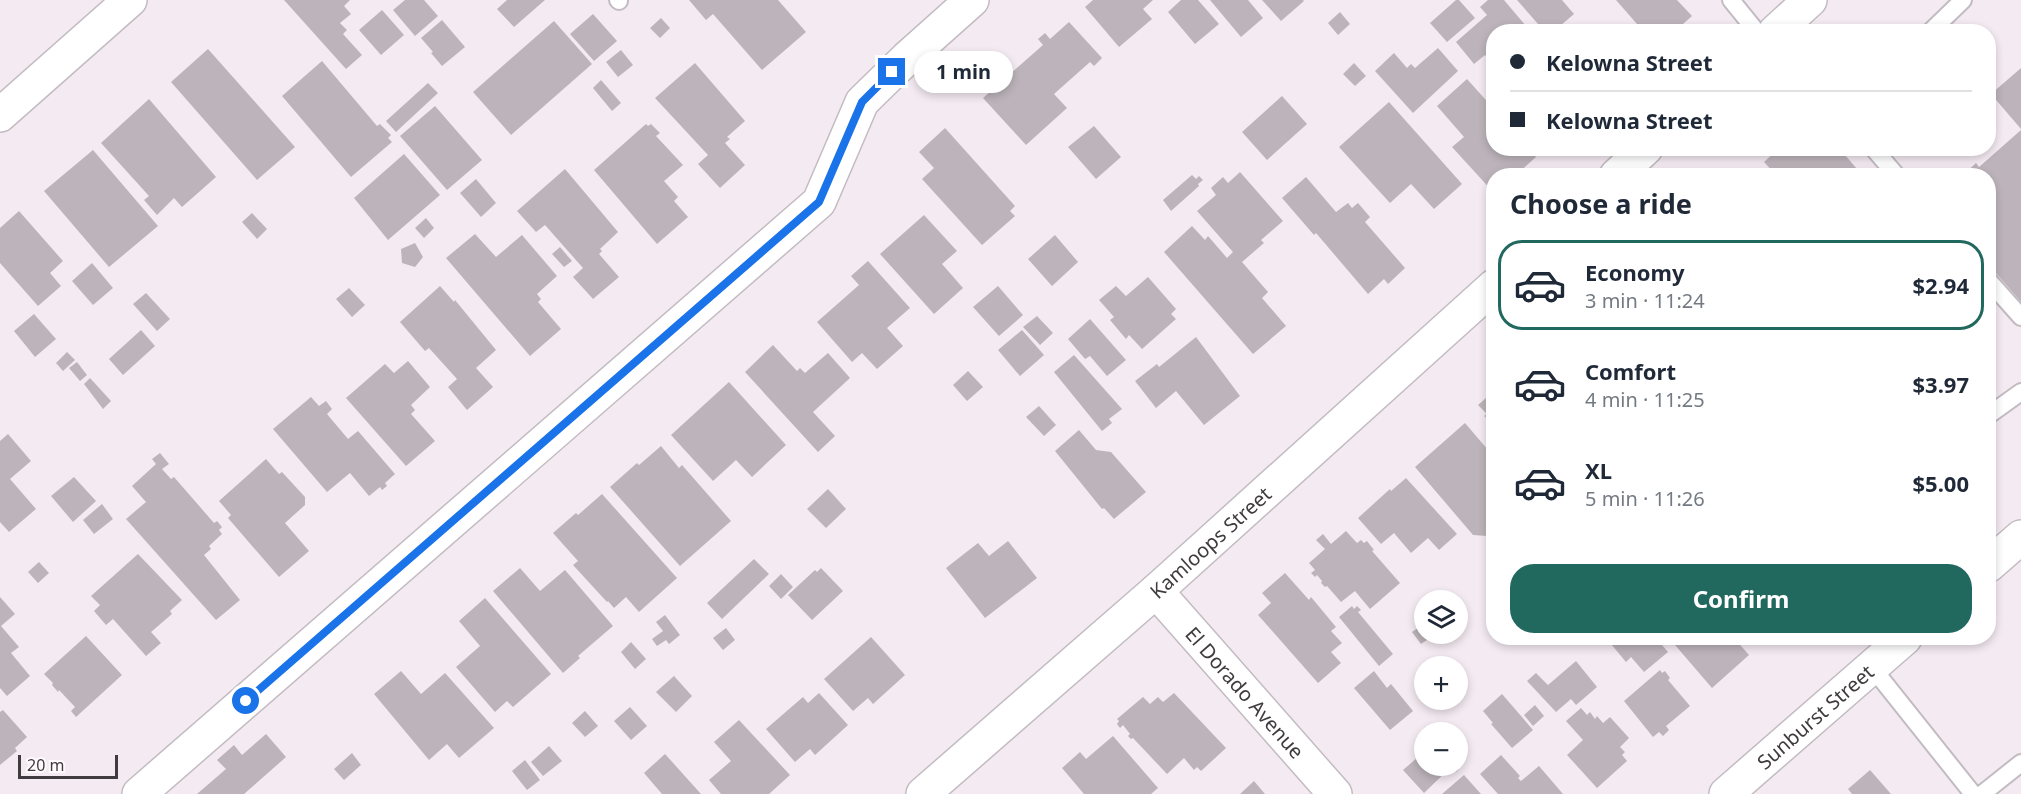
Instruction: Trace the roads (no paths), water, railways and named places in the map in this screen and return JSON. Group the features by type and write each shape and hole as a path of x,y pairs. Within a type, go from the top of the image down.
{"street":[{"path":"0,115 130,0"},
{"path":"139,794 819,202 862,102 972,0"},
{"path":"1784,24 1810,0"},
{"path":"1625,168 1637,156"},
{"name":"Kamloops Street","path":"923,794 1156,591 1486,293"},
{"path":"1996,559 2021,537"},
{"name":"El Dorado Avenue","path":"1156,591 1335,794"},
{"name":"Sunburst Street","path":"1726,794 1896,645"}],"lane":[{"path":"1731,0 1750,24"},
{"path":"1938,24 1963,0"},
{"path":"1880,156 1890,168"},
{"path":"1996,289 2021,318"},
{"path":"1996,410 2021,392"},
{"path":"1871,666 1972,794"},
{"path":"1982,794 2021,763"}]}
